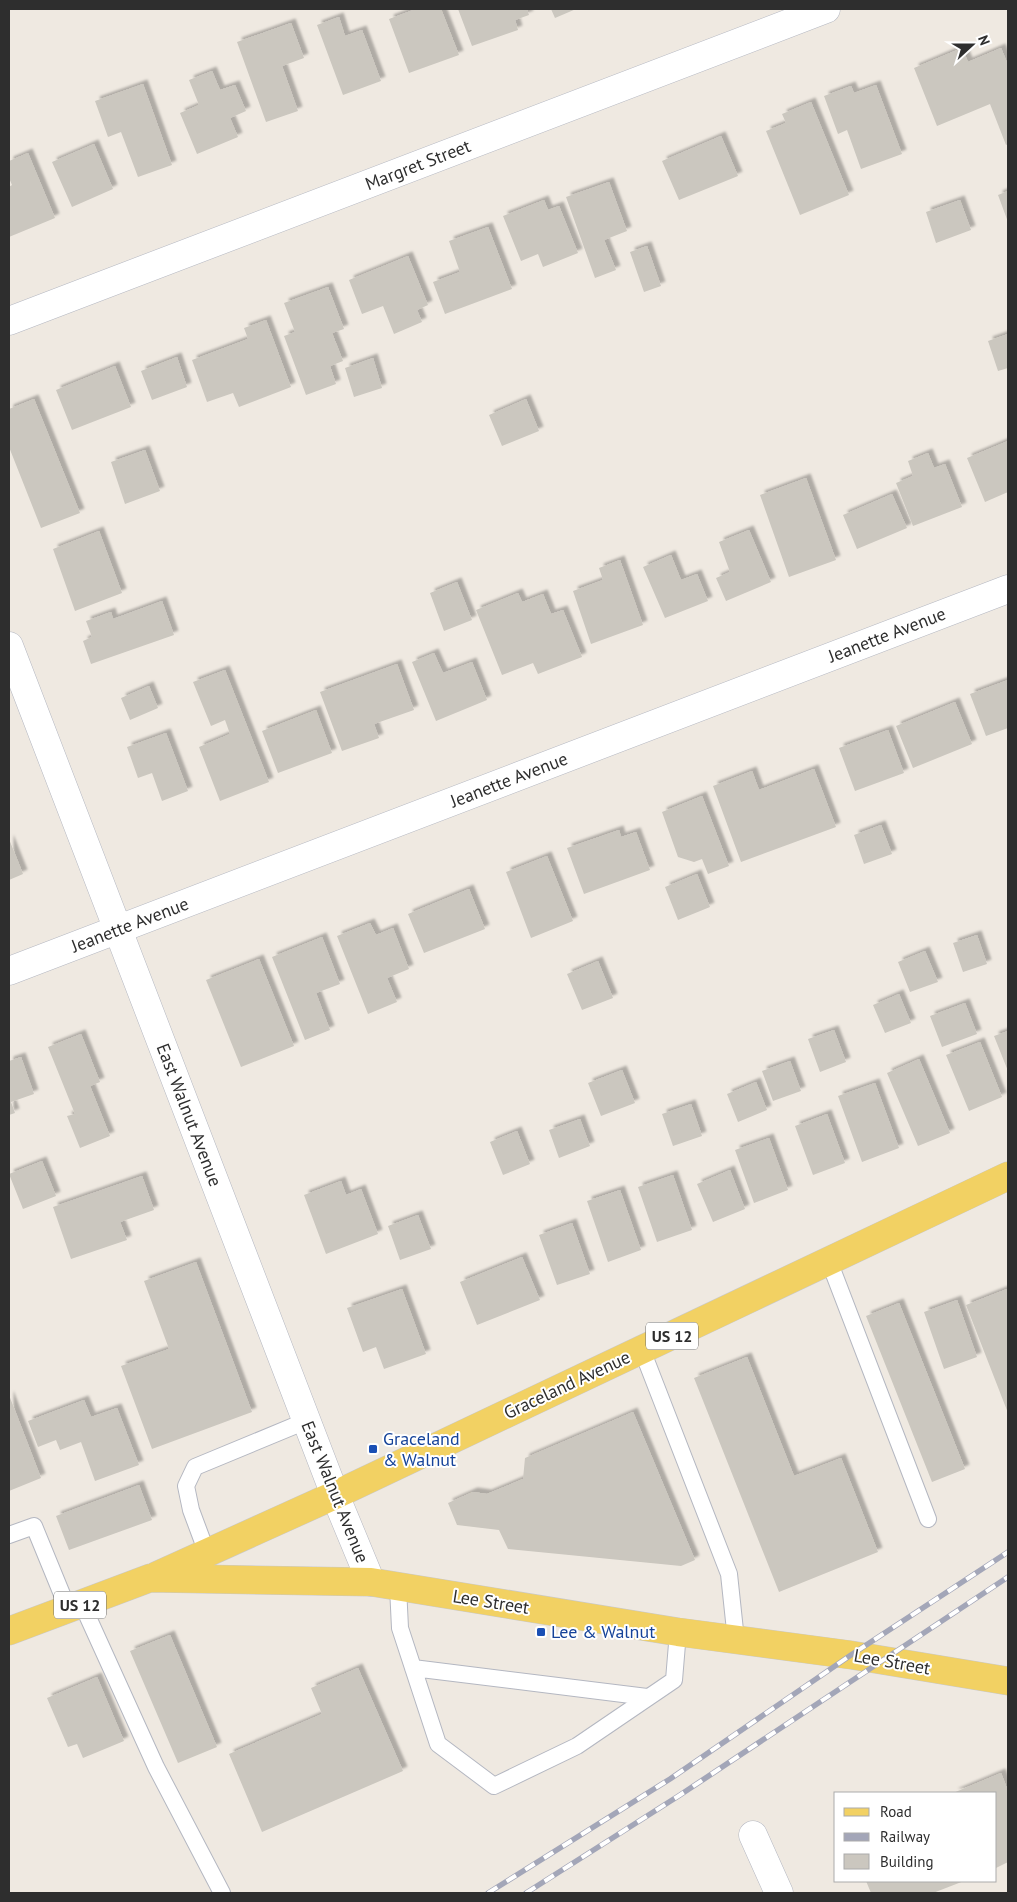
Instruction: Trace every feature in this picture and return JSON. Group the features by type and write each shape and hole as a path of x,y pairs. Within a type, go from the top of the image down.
{"main road":[{"name":"Graceland Avenue","path":"150,1578 335,1495 1008,1176"},
{"name":"Lee Street","path":"9,1631 150,1578 371,1582 678,1632 851,1654 1008,1681"}],"street":[{"name":"Margret Street","path":"9,321 826,9"},
{"name":"Jeanette Avenue","path":"9,971 1008,589"},
{"name":"East Walnut Avenue","path":"9,646 306,1421 371,1582"},
{"path":"753,1835 779,1893"}],"lane":[{"path":"829,1261 928,1519"},
{"path":"642,1350 729,1574 736,1640"},
{"path":"207,1553 191,1510 186,1486 195,1467 306,1421"},
{"path":"9,1535 34,1526 222,1893"},
{"path":"398,1587 400,1628 438,1744 494,1786 578,1746 674,1680 678,1632"},
{"path":"413,1668 647,1697"}],"building":[{"path":"416,9 441,9 459,55 409,73 389,19"},
{"path":"458,9 527,9 529,15 515,20 518,30 472,46"},
{"path":"551,9 576,9 555,18"},
{"path":"339,17 345,36 362,30 381,81 343,95 317,25"},
{"path":"291,23 304,58 282,66 298,111 266,122 237,42"},
{"path":"962,48 968,62 1001,48 1008,65 1008,144 1006,145 990,104 937,126 914,68"},
{"path":"212,71 220,90 235,85 246,111 230,118 238,137 197,154 180,113 199,105 189,80"},
{"path":"143,84 172,165 138,177 121,132 108,137 95,101"},
{"path":"876,85 902,154 861,169 847,130 838,134 824,96 851,86 854,93"},
{"path":"811,102 849,195 800,215 766,131 786,123 782,114"},
{"path":"721,136 738,176 679,200 662,161"},
{"path":"94,144 113,189 72,207 52,162"},
{"path":"28,153 55,218 9,237 9,187 12,185 9,178 9,161"},
{"path":"609,182 627,231 604,240 616,270 595,278 566,197"},
{"path":"1008,191 1008,222 998,195"},
{"path":"544,200 548,210 559,206 578,253 543,267 538,254 521,261 503,216"},
{"path":"960,200 971,230 936,243 926,212"},
{"path":"488,227 512,289 445,314 433,282 460,272 449,241"},
{"path":"647,246 661,286 644,292 630,252"},
{"path":"408,256 428,305 417,310 422,322 394,334 383,306 362,314 349,280"},
{"path":"328,287 344,329 332,333 343,361 330,366 336,384 306,395 284,336 295,332 284,303"},
{"path":"266,320 291,387 239,407 233,393 207,402 192,360 248,339 244,328"},
{"path":"1008,334 1008,368 998,371 988,341"},
{"path":"177,357 187,387 152,400 141,371"},
{"path":"373,358 382,388 354,397 345,368"},
{"path":"115,366 131,407 72,430 56,390"},
{"path":"34,399 80,513 41,528 9,447 9,409"},
{"path":"526,399 539,431 502,446 489,415"},
{"path":"1008,441 1008,492 985,502 967,458"},
{"path":"145,450 160,491 125,504 111,462"},
{"path":"928,453 934,468 945,464 962,507 913,526 896,483 913,476 908,461"},
{"path":"806,478 836,560 789,577 760,495"},
{"path":"892,494 907,528 857,549 843,515"},
{"path":"749,530 771,582 726,601 716,578 730,572 719,542"},
{"path":"99,531 122,593 75,611 53,549"},
{"path":"671,555 681,580 697,574 708,601 665,618 643,567"},
{"path":"620,560 643,625 591,644 573,591 603,580 599,568"},
{"path":"457,582 472,620 444,631 430,593"},
{"path":"518,593 522,602 543,594 551,614 563,610 582,657 538,674 533,663 502,675 476,610"},
{"path":"162,601 174,635 91,664 83,641 92,637 86,621 111,612 113,619"},
{"path":"434,653 443,673 472,662 487,700 436,721 412,662"},
{"path":"397,664 414,710 374,724 379,738 342,751 320,692"},
{"path":"225,670 269,782 220,801 199,747 230,734 225,720 211,726 193,682"},
{"path":"1008,680 1008,728 986,736 970,694"},
{"path":"149,686 158,708 130,720 121,698"},
{"path":"955,702 972,744 913,768 896,726"},
{"path":"316,710 332,753 278,773 262,731"},
{"path":"888,730 904,773 855,791 839,748"},
{"path":"166,733 188,791 162,801 152,773 138,778 127,747"},
{"path":"814,769 836,827 741,862 713,786 752,771 759,790"},
{"path":"702,796 729,866 708,874 702,859 694,862 678,857 662,812"},
{"path":"881,825 892,854 864,864 854,835"},
{"path":"619,830 621,837 636,832 650,870 584,894 567,848"},
{"path":"9,839 23,874 9,880"},
{"path":"547,856 573,921 531,938 506,872"},
{"path":"697,874 710,907 678,920 665,887"},
{"path":"469,889 485,929 424,953 408,914"},
{"path":"370,923 376,935 393,928 409,969 387,978 397,1002 368,1014 337,936"},
{"path":"977,935 987,964 963,972 953,943"},
{"path":"322,937 340,984 316,993 330,1030 305,1040 272,957"},
{"path":"925,951 938,982 910,992 898,962"},
{"path":"259,959 294,1046 241,1067 206,980"},
{"path":"598,961 613,998 582,1010 567,974"},
{"path":"899,994 911,1023 885,1033 873,1005"},
{"path":"965,1003 977,1034 942,1047 930,1016"},
{"path":"834,1030 846,1062 820,1072 808,1039"},
{"path":"1008,1031 1008,1071 994,1036"},
{"path":"81,1034 100,1082 90,1086 110,1136 80,1148 67,1116 75,1114 48,1047"},
{"path":"980,1042 1002,1097 969,1111 946,1055"},
{"path":"21,1057 34,1094 11,1102 15,1113 9,1115 9,1061"},
{"path":"919,1059 950,1133 918,1146 887,1073"},
{"path":"790,1061 801,1091 773,1101 762,1071"},
{"path":"622,1070 635,1103 601,1116 588,1083"},
{"path":"756,1082 767,1110 738,1122 727,1094"},
{"path":"875,1083 899,1148 862,1162 838,1096"},
{"path":"691,1104 702,1136 673,1146 662,1114"},
{"path":"827,1114 845,1163 813,1175 795,1126"},
{"path":"580,1119 590,1146 559,1158 549,1130"},
{"path":"517,1131 530,1164 503,1175 490,1142"},
{"path":"769,1138 788,1190 754,1203 735,1150"},
{"path":"42,1161 56,1196 23,1209 9,1174"},
{"path":"730,1170 745,1209 713,1222 697,1184"},
{"path":"673,1175 692,1230 657,1242 638,1187"},
{"path":"142,1176 154,1210 120,1222 127,1240 71,1259 53,1207"},
{"path":"341,1181 346,1195 361,1189 378,1234 326,1254 304,1195"},
{"path":"620,1190 641,1250 608,1262 587,1201"},
{"path":"418,1215 431,1249 400,1260 388,1226"},
{"path":"572,1223 590,1274 557,1285 539,1235"},
{"path":"522,1257 540,1300 477,1325 460,1282"},
{"path":"196,1262 252,1412 152,1449 121,1366 169,1349 144,1281"},
{"path":"402,1289 426,1354 384,1369 376,1347 363,1352 347,1308"},
{"path":"1007,1289 1008,1293 1008,1413 966,1305"},
{"path":"957,1300 977,1357 944,1369 924,1312"},
{"path":"899,1303 965,1469 932,1482 866,1316"},
{"path":"747,1357 794,1476 841,1458 878,1552 779,1592 694,1378"},
{"path":"9,1395 41,1478 9,1491"},
{"path":"84,1400 91,1417 117,1408 139,1465 95,1481 81,1442 60,1450 56,1440 38,1447 28,1421"},
{"path":"633,1412 695,1560 681,1566 508,1549 499,1530 457,1525 448,1503 473,1492 487,1494 523,1479 525,1458"},
{"path":"139,1485 152,1520 69,1550 56,1516"},
{"path":"170,1635 217,1747 178,1763 130,1651"},
{"path":"358,1668 403,1771 262,1832 229,1754 322,1714 311,1688"},
{"path":"97,1677 124,1741 83,1758 77,1744 68,1747 47,1698"},
{"path":"1001,1773 1008,1791 1008,1862 997,1868 997,1792 955,1792"},
{"path":"866,1882 961,1882 933,1893 871,1893"}],"railway":[{"path":"488,1893 670,1779 851,1655 1008,1552"},
{"path":"526,1893 680,1795 1008,1577"}],"place":[{"name":"Graceland & Walnut","path":"373,1449"},
{"name":"Lee & Walnut","path":"541,1632"}]}
